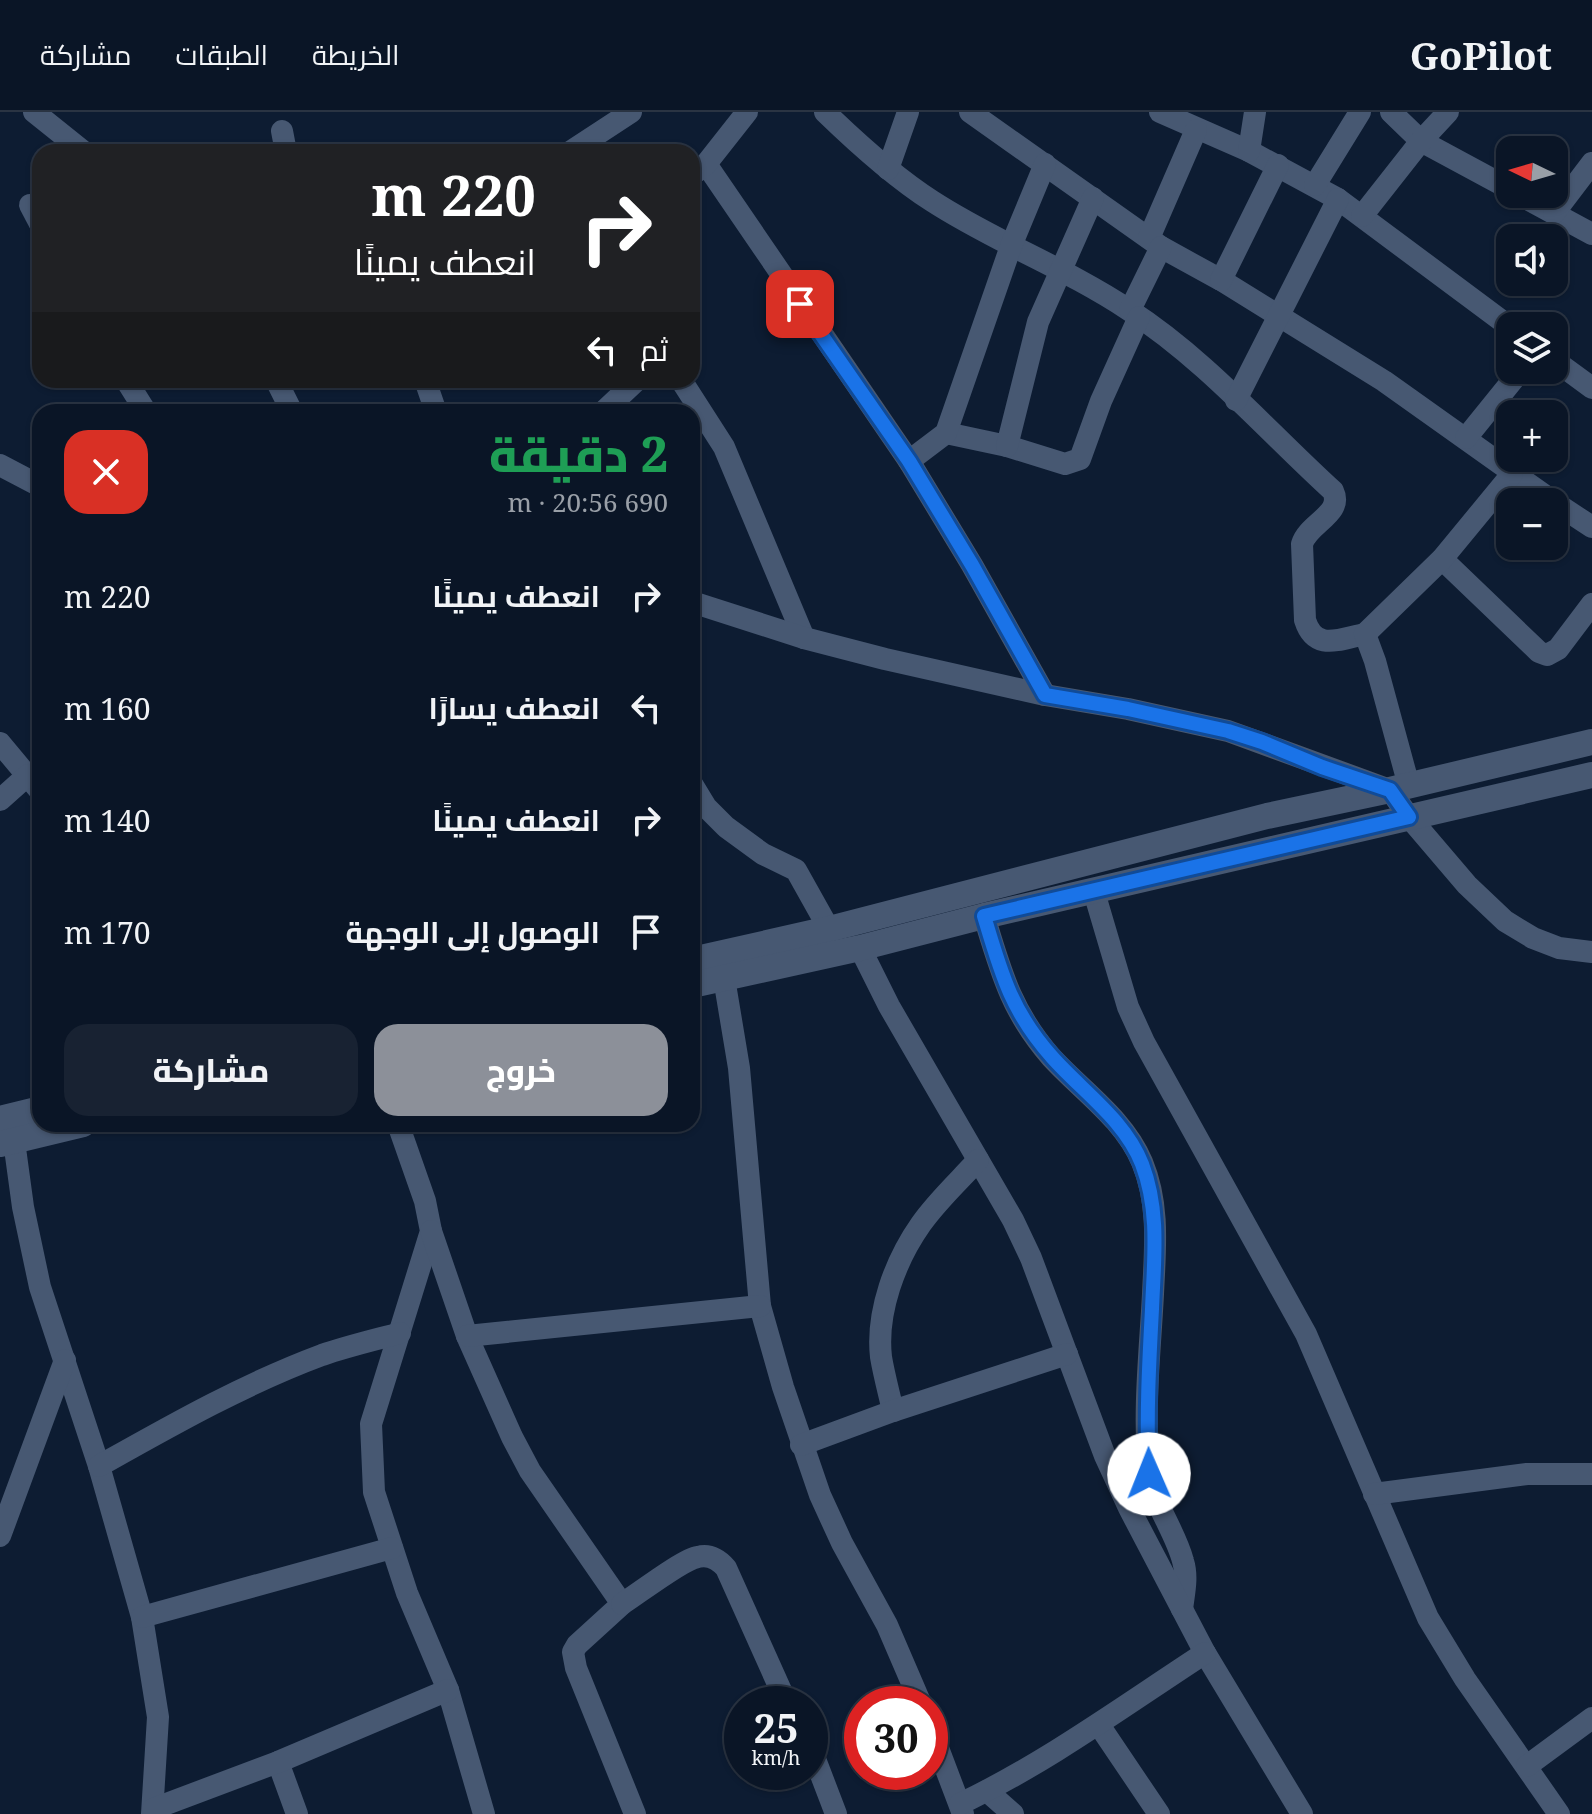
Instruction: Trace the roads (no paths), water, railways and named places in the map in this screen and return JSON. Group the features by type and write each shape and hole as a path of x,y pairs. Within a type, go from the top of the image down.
{"street":[{"path":"34,112 74,144"},
{"path":"582,144 631,112"},
{"path":"700,169 747,112"},
{"path":"825,112 888,169 934,203 1011,246 1060,268 1134,314 1178,346 1283,440 1333,491 1337,498 1332,510 1305,533 1302,544 1305,620 1316,638 1325,642 1365,634 1442,559 1512,474"},
{"path":"888,169 908,112"},
{"path":"970,112 1155,242 1384,381 1533,488"},
{"path":"1160,112 1249,151 1315,185 1362,216 1496,316"},
{"path":"1249,151 1255,112"},
{"path":"1315,185 1360,112"},
{"path":"1391,112 1421,141 1496,181"},
{"path":"1362,216 1448,112"},
{"path":"946,433 1007,446 1065,464 1080,459 1134,314 1155,242 1196,130"},
{"path":"1554,213 1592,163"},
{"path":"909,461 946,433 1011,246 1045,164"},
{"path":"1221,280 1278,165"},
{"path":"700,171 909,461 1045,695"},
{"path":"1007,446 1034,336 1060,268 1093,198"},
{"path":"1236,400 1338,199"},
{"path":"1545,208 1592,234"},
{"path":"1568,370 1592,388"},
{"path":"1466,438 1510,384"},
{"path":"612,404 628,388"},
{"path":"700,410 724,447 804,638"},
{"path":"0,465 32,482"},
{"path":"1568,511 1592,527"},
{"path":"1442,559 1539,652 1547,655 1558,649 1592,604"},
{"path":"700,605 804,638 1045,695 1228,731 1399,788"},
{"path":"1365,634 1375,661 1399,788 1409,817 1467,885 1505,921 1533,938 1559,948 1592,952"},
{"path":"700,958 829,929 1267,816 1592,742"},
{"path":"0,743 32,781"},
{"path":"700,983 1592,775"},
{"path":"0,800 32,784"},
{"path":"700,808 743,841 796,870 829,929"},
{"path":"988,887 990,914 1006,989 1020,1016 1051,1056 1122,1128 1141,1160 1151,1191 1155,1247 1147,1399 1149,1474 1154,1494 1183,1561 1186,1580 1182,1609"},
{"path":"1094,892 1128,1007 1144,1042 1306,1334 1428,1618 1465,1679 1559,1814"},
{"path":"860,948 889,1006 1013,1220 1031,1258 1105,1456 1182,1609 1302,1814"},
{"path":"724,978 739,1068 760,1306 801,1445 826,1507 887,1625 913,1686"},
{"path":"5,1135 32,1115"},
{"path":"5,1135 32,1131"},
{"path":"401,1132 467,1336 512,1437 530,1471 622,1604"},
{"path":"5,1135 40,1287 99,1466 142,1617 158,1717 152,1812 448,1690"},
{"path":"893,1411 881,1357 880,1336 886,1301 897,1266 921,1224 978,1160"},
{"path":"431,1231 371,1424 374,1492 407,1593 448,1690 484,1814"},
{"path":"467,1336 760,1306"},
{"path":"99,1466 204,1407 264,1379 322,1355 400,1333"},
{"path":"801,1445 1067,1354"},
{"path":"0,1536 65,1360"},
{"path":"1374,1494 1527,1474 1592,1474"},
{"path":"142,1617 392,1548"},
{"path":"635,1814 576,1668 573,1652 622,1604 694,1557 720,1560 779,1686"},
{"path":"948,1773 962,1809 1099,1725 1205,1653"},
{"path":"1527,1766 1592,1718"},
{"path":"1099,1725 1159,1814"},
{"path":"278,1762 297,1814"},
{"path":"827,1790 836,1814"},
{"path":"987,1791 1013,1814"}]}
